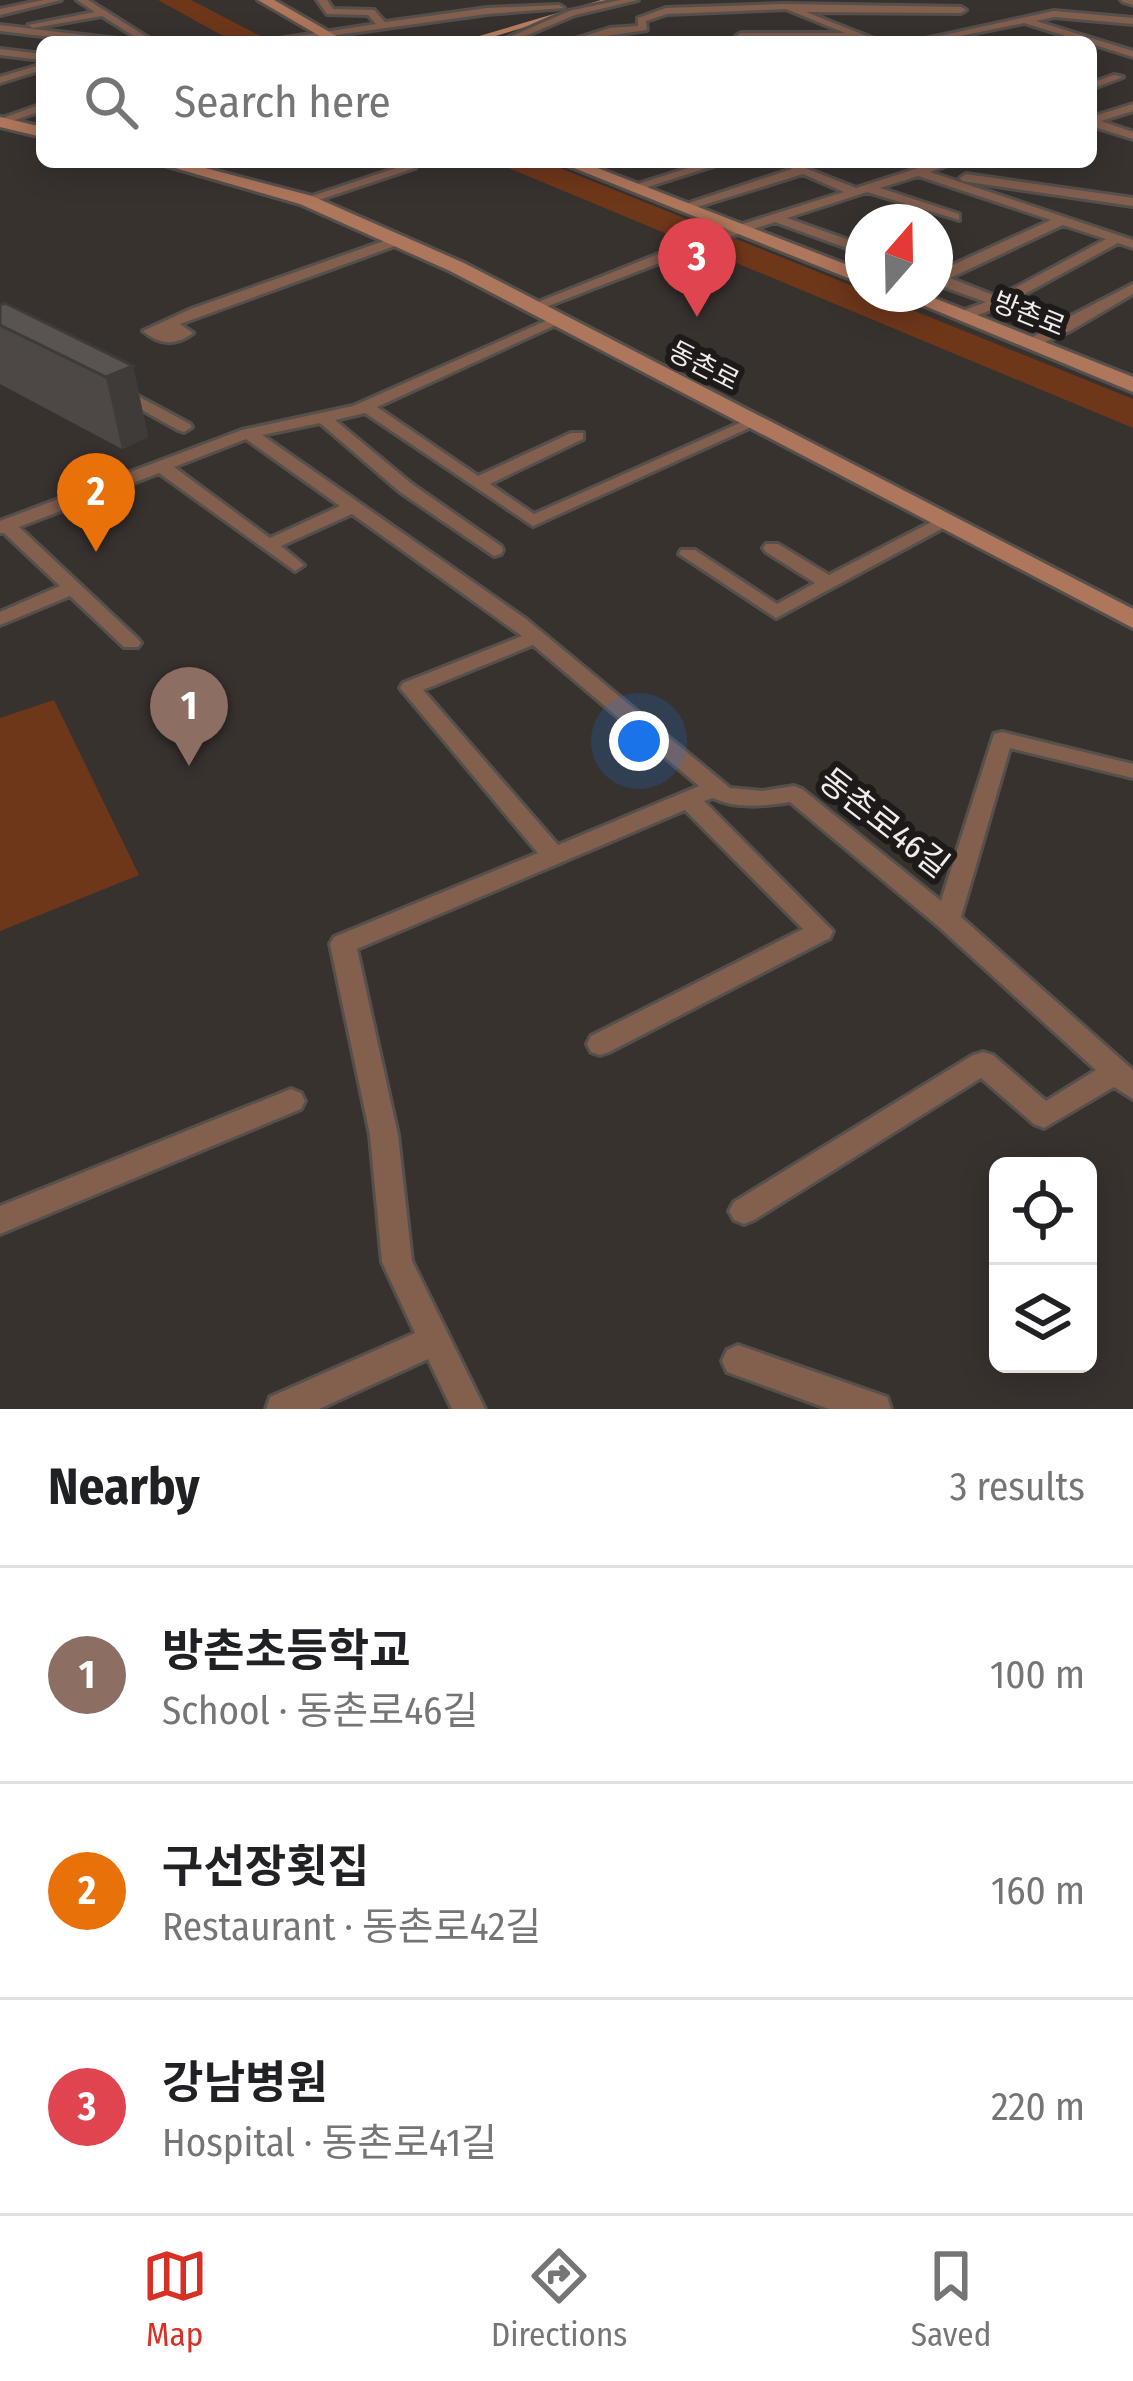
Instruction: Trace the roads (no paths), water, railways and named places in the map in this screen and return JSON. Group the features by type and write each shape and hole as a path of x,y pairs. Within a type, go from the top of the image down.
{"main road":[{"path":"264,0 327,36"},
{"path":"0,122 36,131"},
{"name":"동촌로","path":"188,168 306,200 398,241 1133,620"},
{"path":"582,168 845,271"},
{"name":"방촌로","path":"952,312 1133,385"}],"street":[{"path":"0,3 15,0"},
{"path":"0,12 56,0"},
{"path":"82,0 140,36"},
{"path":"322,0 330,12 370,12 381,24"},
{"path":"442,0 460,15"},
{"path":"540,0 619,36"},
{"path":"514,36 562,9 590,0"},
{"path":"298,36 633,0"},
{"path":"764,0 863,36"},
{"path":"642,19 666,11 961,10"},
{"path":"4,29 104,13"},
{"path":"943,36 1054,14 1133,20"},
{"path":"642,19 809,16"},
{"path":"594,36 644,28 642,19"},
{"path":"1020,19 1071,36"},
{"path":"4,29 66,36"},
{"path":"741,36 858,34"},
{"path":"1097,45 1133,57"},
{"path":"4,53 36,56"},
{"path":"1097,54 1133,57"},
{"path":"0,80 36,69"},
{"path":"1097,83 1118,77"},
{"path":"1097,120 1133,107"},
{"path":"0,122 36,109"},
{"path":"1097,124 1133,136"},
{"path":"306,200 409,168"},
{"path":"631,188 699,168"},
{"path":"798,168 954,217 994,198"},
{"path":"913,168 1126,241"},
{"path":"530,308 736,230 928,168"},
{"path":"680,208 803,170"},
{"path":"917,171 1133,202"},
{"path":"778,219 845,243"},
{"path":"953,271 1064,219"},
{"path":"168,323 272,281 292,279 398,241"},
{"path":"962,316 1126,241"},
{"path":"953,285 1065,328"},
{"path":"1031,344 1133,288"},
{"path":"131,644 3,526 248,433 325,419 365,406 556,322"},
{"path":"115,374 113,388 184,427"},
{"path":"365,406 533,521 750,424"},
{"path":"325,419 406,488 494,550"},
{"path":"248,433 484,597 715,788 343,944 384,1135 397,1262 469,1409"},
{"path":"476,483 577,436"},
{"path":"161,466 295,565"},
{"path":"268,545 352,506"},
{"path":"688,554 776,612 941,523"},
{"path":"772,548 829,583"},
{"path":"0,619 74,587"},
{"path":"536,638 410,688 554,856"},
{"path":"949,920 1002,739 1133,770"},
{"name":"동촌로46길","path":"715,788 724,795 762,799 794,794 949,920 1125,1079"},
{"path":"600,1044 821,931 688,799"},
{"path":"744,1211 983,1063 1044,1116 1125,1079"},
{"path":"0,1220 291,1101"},
{"path":"282,1409 323,1400 435,1340"},
{"path":"737,1361 875,1409"}],"waterway":[{"path":"487,36 609,0"}],"place":[{"name":"강남병원","path":"697,317"},
{"name":"구선장횟집","path":"96,552"},
{"name":"방촌초등학교","path":"189,766"}]}
